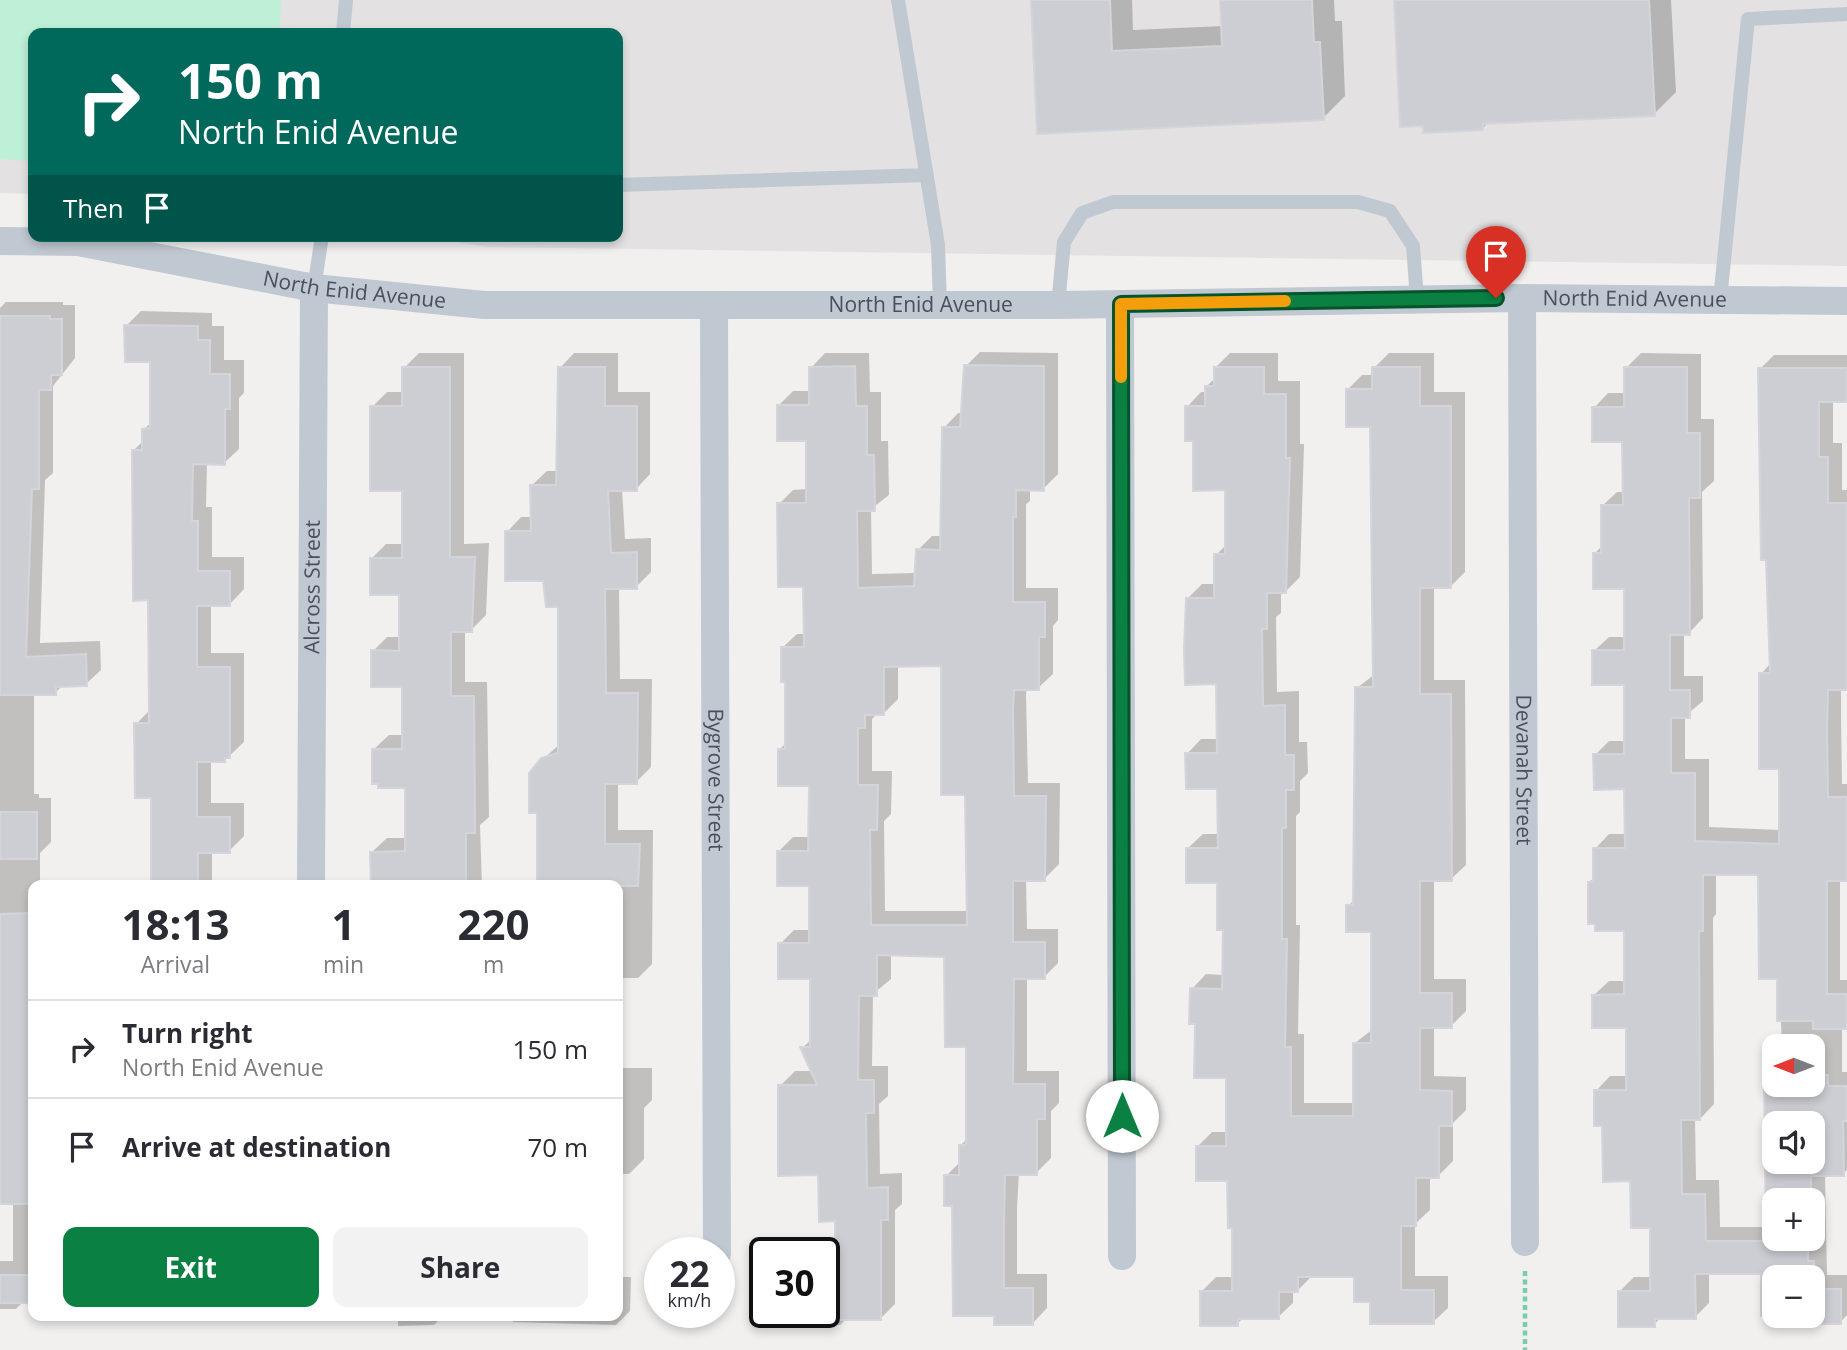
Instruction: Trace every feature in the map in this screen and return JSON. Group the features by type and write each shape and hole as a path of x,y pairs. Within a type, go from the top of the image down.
{"street":[{"name":"North Enid Avenue","path":"0,241 28,241"},
{"name":"North Enid Avenue","path":"78,242 313,288 484,305 1058,305 1522,298 1847,301"},
{"name":"Alcross Street","path":"311,880 313,288"},
{"name":"Devanah Street","path":"1522,298 1525,1242"},
{"path":"1121,304 1122,1256"},
{"name":"Bygrove Street","path":"714,306 717,1237"}],"lane":[{"path":"343,28 346,0"},
{"path":"898,0 938,244 940,305"},
{"path":"1720,300 1748,19 1847,14"},
{"path":"623,185 927,176"},
{"path":"1058,305 1064,242 1083,213 1113,202 1358,202 1390,211 1413,246 1418,299"},
{"path":"313,288 321,242"}],"path":[{"path":"1525,1242 1525,1350"}],"shaded area":[{"path":"0,0 1847,0 1847,266 487,247 457,242 623,242 623,28 28,28 28,194 0,193"}],"green space":[{"path":"0,0 281,0 279,28 28,28 28,161 0,159"}],"building":[{"path":"1031,0 1110,0 1112,51 1222,46 1220,0 1312,0 1314,42 1320,42 1324,120 1037,134"},
{"path":"1394,0 1649,0 1655,116 1483,124 1483,130 1423,133 1423,126 1400,127"},
{"path":"0,316 50,316 50,319 62,319 62,375 51,375 51,390 39,390 39,489 32,489 26,657 86,654 87,686 56,687 56,695 0,695"},
{"path":"124,325 198,326 198,340 210,340 210,374 230,374 230,409 225,409 225,465 193,464 192,521 198,521 198,571 230,571 230,606 197,606 197,667 230,667 230,758 225,758 225,762 197,762 197,817 230,817 230,853 198,853 198,880 151,880 151,798 135,798 134,723 149,723 148,600 133,601 132,450 142,450 142,429 150,428 150,362 125,362"},
{"path":"964,365 1044,366 1044,491 1016,490 1016,517 1013,517 1013,602 1045,602 1045,637 1039,637 1039,690 1014,690 1013,710 1014,796 1046,796 1045,881 1013,881 1013,942 1045,942 1045,979 1014,979 1013,1084 1045,1084 1045,1119 1037,1119 1037,1175 1005,1175 1004,1224 1004,1288 1033,1288 1033,1325 994,1325 994,1316 953,1316 952,1206 944,1206 944,1175 959,1175 959,1145 966,1145 966,1047 945,1047 944,957 877,955 877,996 859,996 858,1080 874,1080 874,1113 866,1113 867,1188 888,1187 888,1220 881,1220 881,1320 840,1320 840,1237 835,1237 835,1221 819,1222 818,1175 778,1176 778,1085 817,1085 800,1047 810,1047 810,979 778,979 778,943 809,943 809,886 777,886 777,851 808,851 809,786 778,786 778,749 785,749 785,682 781,682 781,647 804,647 803,587 778,587 777,503 806,503 806,441 777,441 777,405 809,405 809,367 855,366 856,406 867,406 867,455 874,455 875,511 857,511 858,588 914,586 916,549 940,550 942,427 960,427","holes":["941,666 941,795 965,795 967,925 871,925 870,830 877,830 878,785 858,785 858,728 865,728 865,715 884,715 884,667"]},
{"path":"402,367 450,367 450,557 475,557 472,632 451,632 451,696 474,696 475,833 466,833 466,880 371,880 370,852 405,851 405,788 378,788 378,784 372,784 372,749 402,749 402,687 371,687 371,650 399,651 399,595 370,595 370,558 402,558 402,491 370,491 370,406 402,406"},
{"path":"558,367 605,367 605,406 637,406 637,491 608,491 611,553 637,552 637,589 605,589 606,693 638,693 637,784 605,784 605,844 640,844 638,886 623,886 623,880 537,880 537,813 529,813 529,773 541,758 558,753 558,607 546,607 543,581 505,581 505,531 531,531 530,485 556,485"},
{"path":"1214,367 1264,367 1264,394 1286,394 1286,458 1290,458 1286,593 1267,593 1267,629 1262,629 1263,706 1285,705 1285,755 1294,755 1294,790 1286,790 1286,828 1282,828 1282,939 1287,939 1285,1047 1291,1047 1291,1116 1353,1116 1353,1043 1371,1043 1371,932 1346,932 1346,905 1353,905 1355,687 1373,687 1370,427 1346,427 1346,389 1372,389 1372,367 1420,367 1420,406 1451,406 1451,588 1420,588 1420,694 1451,694 1452,881 1420,881 1420,993 1452,993 1452,1028 1420,1028 1420,1090 1452,1091 1452,1126 1439,1126 1439,1178 1416,1178 1416,1226 1401,1226 1401,1290 1434,1290 1434,1324 1370,1324 1370,1302 1354,1302 1354,1277 1298,1277 1298,1292 1279,1292 1279,1319 1238,1319 1238,1326 1200,1326 1200,1291 1232,1291 1232,1228 1228,1228 1227,1181 1196,1181 1196,1146 1226,1146 1226,1078 1194,1078 1195,1024 1189,1024 1190,988 1222,989 1223,930 1217,930 1217,883 1186,883 1186,848 1218,848 1217,789 1186,789 1185,753 1217,753 1216,684 1185,685 1184,650 1186,598 1214,598 1214,554 1225,554 1225,490 1193,491 1193,441 1185,441 1185,406 1205,406 1205,386 1214,386"},
{"path":"1624,367 1687,367 1687,433 1700,433 1700,498 1689,498 1690,635 1670,635 1670,690 1690,690 1690,718 1671,718 1671,773 1695,773 1695,841 1779,844 1779,769 1759,769 1759,673 1770,673 1766,560 1761,560 1758,368 1847,368 1847,402 1819,402 1819,457 1828,457 1828,503 1847,503 1847,690 1828,690 1827,730 1828,797 1847,797 1847,881 1827,881 1827,994 1847,994 1847,1029 1813,1029 1813,1021 1777,1021 1777,979 1759,979 1758,875 1703,875 1703,931 1699,931 1700,1120 1681,1120 1682,1194 1705,1194 1706,1241 1762,1241 1762,1251 1808,1251 1808,1261 1814,1261 1814,1265 1762,1265 1762,1316 1761,1274 1695,1274 1696,1319 1655,1319 1655,1327 1618,1327 1618,1291 1650,1291 1650,1228 1631,1228 1630,1181 1603,1182 1602,1126 1594,1126 1594,1090 1626,1090 1626,1028 1592,1028 1592,995 1624,994 1624,931 1595,931 1595,924 1588,924 1588,882 1593,882 1593,848 1625,848 1624,789 1594,790 1593,754 1624,754 1624,685 1592,685 1592,650 1624,650 1624,589 1593,589 1593,553 1601,553 1601,505 1623,505 1622,442 1592,442 1592,407 1624,407"},
{"path":"0,812 37,812 37,859 0,859"},
{"path":"28,913 28,1204 0,1204 0,914"},
{"path":"1825,1075 1828,1075 1828,1086 1847,1086 1847,1121 1843,1121 1844,1176 1811,1176 1811,1188 1765,1188 1765,1174 1825,1174 1825,1111 1764,1111 1764,1097 1825,1097"},
{"path":"0,1275 28,1275 28,1303 0,1303"},
{"path":"1825,1289 1841,1289 1841,1324 1825,1324"}],"slow traffic":[{"path":"1121,377 1121,304 1285,301"}],"route":[{"path":"1122,1116 1121,304 1496,298"}]}
